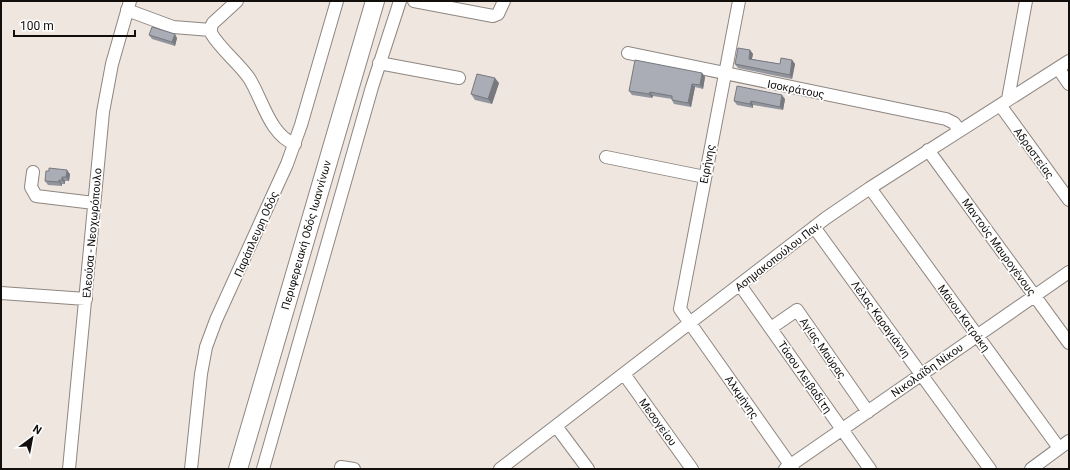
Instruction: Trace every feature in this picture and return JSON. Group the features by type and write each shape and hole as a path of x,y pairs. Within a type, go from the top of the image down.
{"highway":[{"name":"Περιφερειακή Οδός Ιωαννίνων","path":"238,469 375,1"}],"street":[{"path":"237,1 216,19 211,30 215,39 249,78 279,134 287,141 295,144"},
{"name":"Παράπλευρη Οδός","path":"191,469 200,379 206,347 216,320 277,188 295,144 338,1"},
{"path":"263,469 380,63 400,1"},
{"path":"414,1 493,16 498,14 504,1"},
{"name":"Ειρήνης","path":"690,325 681,313 680,306 739,1"},
{"path":"1004,102 1026,1"},
{"path":"129,6 173,27 211,30"},
{"name":"Ελεούσα - Νεοχωρόπουλο","path":"69,469 94,203 108,79 129,6"},
{"name":"Ισοκράτους","path":"628,53 725,73 736,77 946,119 954,123 960,130"},
{"name":"Ασημακοπούλου Παν.","path":"500,469 690,325 814,227 928,150 1069,60"},
{"path":"380,63 459,78"},
{"path":"1058,68 1069,84"},
{"name":"Αδραστείας","path":"1004,102 1069,200"},
{"name":"Μαντούς Μαυρογένους","path":"928,150 1069,343"},
{"path":"606,157 705,177"},
{"path":"33,172 31,188 36,196 94,203"},
{"name":"Μάνου Κατράκη","path":"870,188 977,336 1064,445"},
{"name":"Λέλας Καραγιάννη","path":"814,227 990,469"},
{"name":"Νικολαΐδη Νίκου","path":"790,468 842,430 1069,272"},
{"name":"Τάσου Λειβαδίτη","path":"740,285 870,469"},
{"path":"1,293 86,300"},
{"name":"Αγίας Μαύρας","path":"771,328 797,310 868,412"},
{"name":"Αλκμήνης","path":"690,325 790,468"},
{"name":"Μεσογείου","path":"624,374 692,469"},
{"path":"556,426 588,469"},
{"path":"1031,469 1064,445"},
{"path":"341,467 354,469"}],"building":[{"path":"152,27 175,34 172,42 149,35"},
{"path":"738,48 750,50 749,59 780,64 781,58 792,60 790,75 735,64"},
{"path":"635,60 702,73 700,85 692,84 688,103 672,100 672,96 650,92 649,94 629,91"},
{"path":"477,74 495,78 488,99 471,94"},
{"path":"737,86 782,95 780,107 751,101 750,104 734,101"},
{"path":"49,168 67,170 66,177 62,177 62,180 59,180 59,182 45,181 46,171 49,171"}]}
